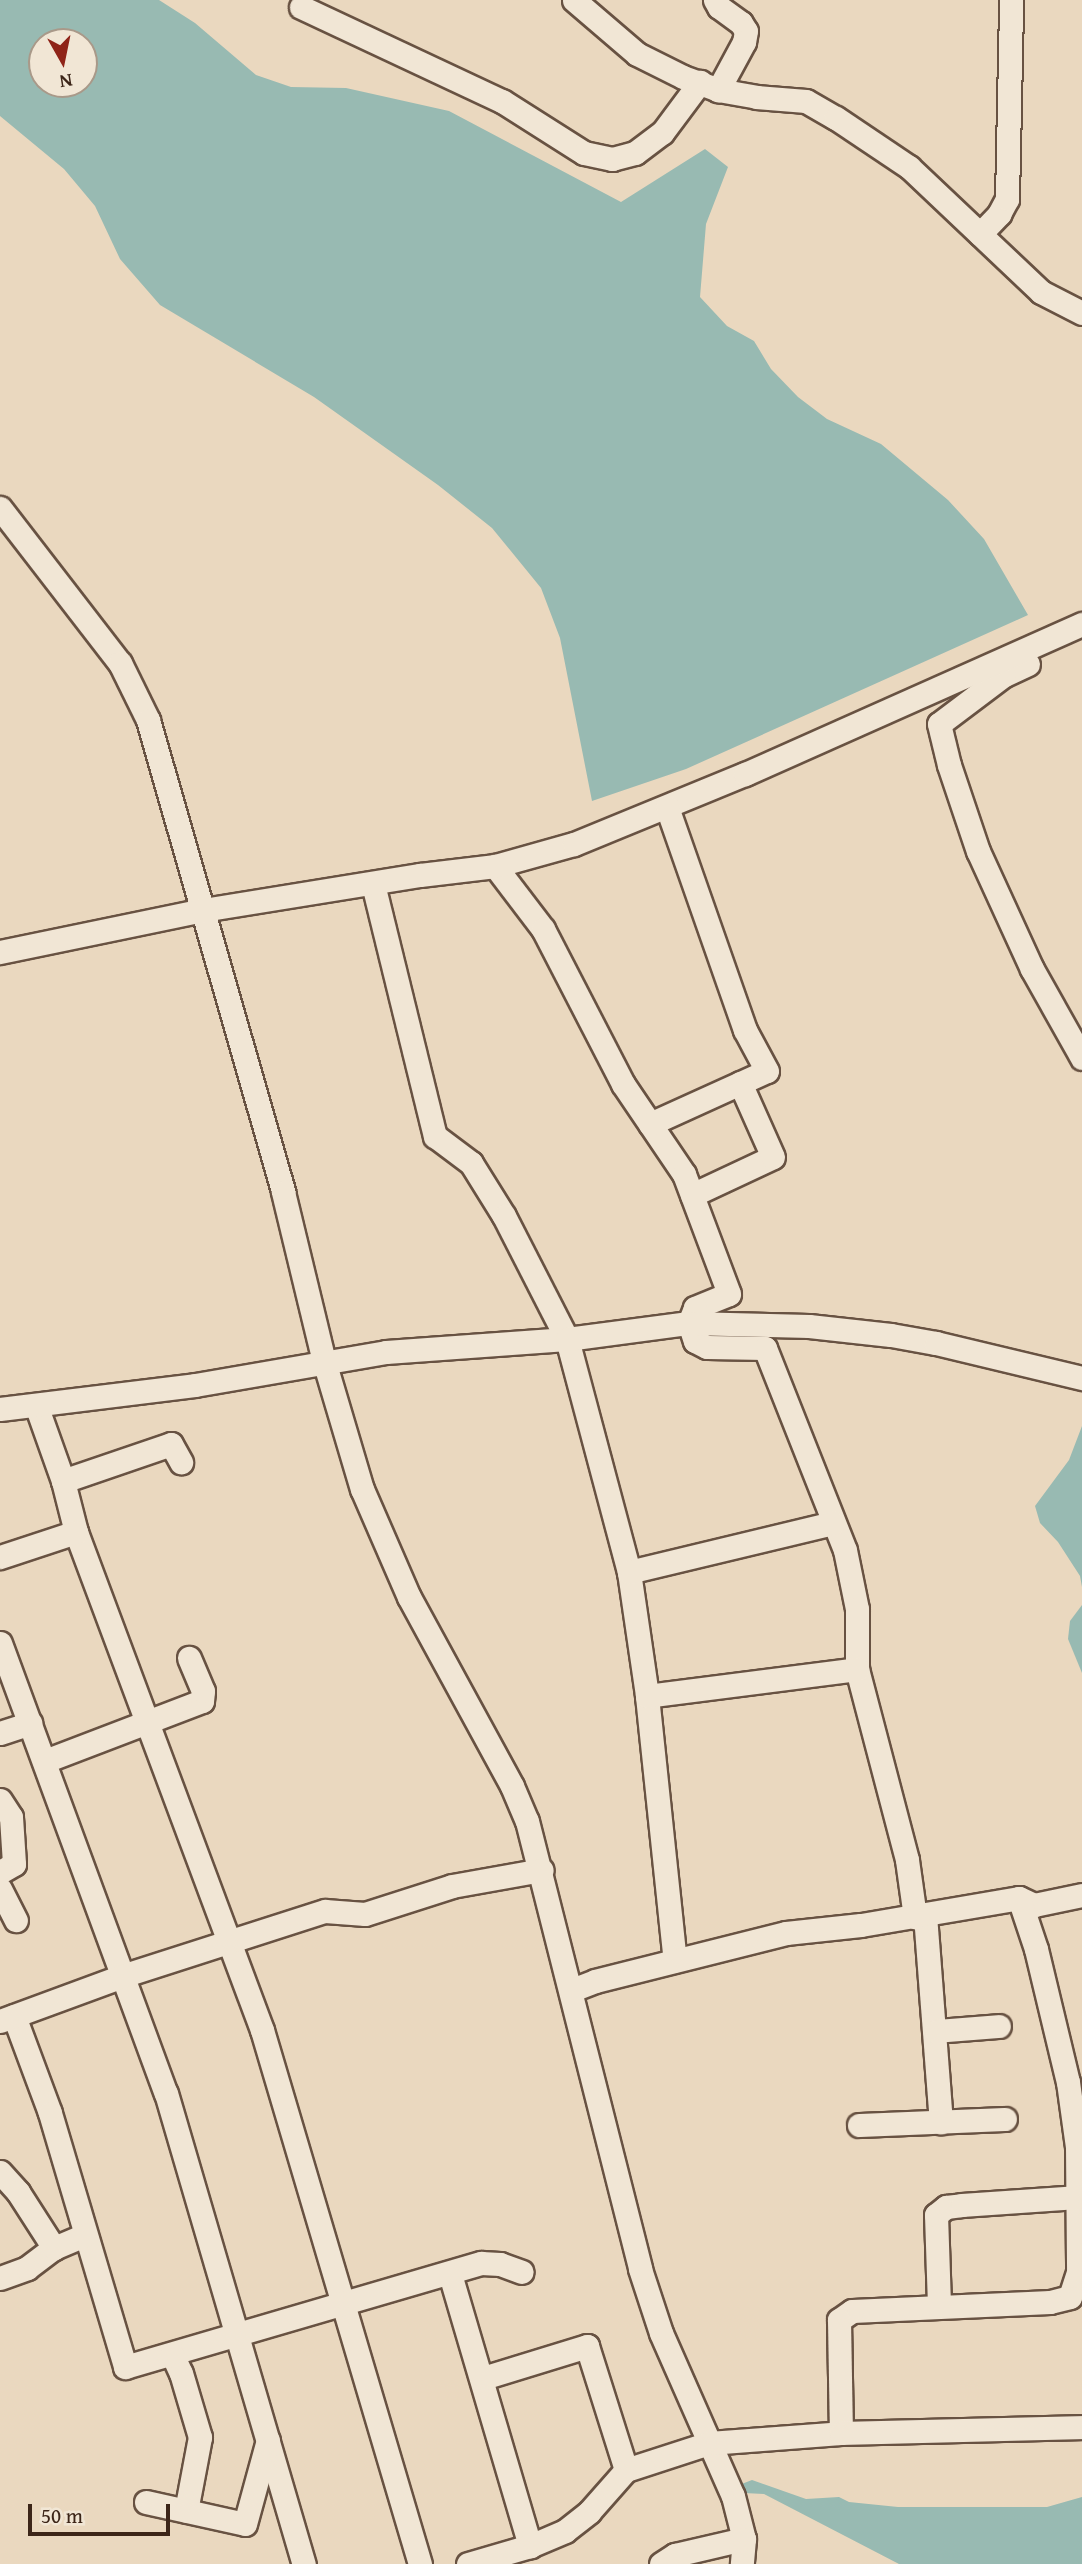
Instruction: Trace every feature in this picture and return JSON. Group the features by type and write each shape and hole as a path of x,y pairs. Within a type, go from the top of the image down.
{"street":[{"path":"573,0 637,54 709,86 756,97 806,101 909,167 1041,292 1082,313"},
{"path":"301,7 502,101 584,153 612,159 635,153 662,133 709,86 744,42 746,31 741,23 719,7 715,0"},
{"path":"980,234 999,214 1006,200 1011,0"},
{"path":"0,508 120,663 152,732 284,1192 324,1361 362,1489 385,1547 512,1786 527,1821 542,1870 640,2269 660,2333 733,2497 744,2539 742,2564"},
{"path":"0,952 204,910 495,866 573,844 667,807 1082,624"},
{"path":"1082,639 1004,675 939,724 949,765 978,850 1032,969 1082,1058"},
{"path":"650,1124 767,1071 745,1030 667,807"},
{"path":"495,866 543,929 623,1084 684,1174 729,1294 695,1308 688,1323 695,1341 706,1347 765,1348 845,1550 857,1609 857,1669 920,1916 936,2031 941,2122"},
{"path":"373,884 435,1136 471,1163 504,1216 567,1339 629,1573 647,1696 675,1961"},
{"path":"692,1195 772,1157 740,1083"},
{"path":"0,1409 195,1385 386,1352 567,1339 688,1323 809,1326 891,1335 1082,1378"},
{"path":"36,1405 63,1481 76,1532 262,2030 421,2564"},
{"path":"63,1481 171,1444 181,1462"},
{"path":"629,1573 833,1523"},
{"path":"0,1557 76,1532"},
{"path":"0,1643 6,1679 30,1723 45,1761 166,2093 303,2564"},
{"path":"45,1761 202,1701 203,1691 189,1658"},
{"path":"647,1696 857,1669"},
{"path":"0,1733 30,1723"},
{"path":"0,1800 11,1817 14,1864 0,1872"},
{"path":"522,2272 500,2264 481,2263 125,2367 50,2113 7,2018 122,1976 325,1911 365,1914 452,1886 542,1870"},
{"path":"0,1889 16,1920"},
{"path":"572,1990 786,1933 920,1916 1019,1898 1034,1905 1082,1895"},
{"path":"841,2432 839,2320 852,2311 1050,2302 1070,2297 1078,2272 1080,2234 1077,2147 1068,2082 1036,1949 1019,1898"},
{"path":"936,2031 999,2026"},
{"path":"859,2125 1006,2119"},
{"path":"0,2172 18,2192 54,2248"},
{"path":"939,2305 936,2215 946,2207 1079,2197"},
{"path":"0,2278 27,2268 54,2248 85,2235"},
{"path":"450,2274 483,2378 530,2546"},
{"path":"483,2378 587,2346 626,2470"},
{"path":"172,2354 181,2374 200,2437 186,2511"},
{"path":"468,2564 530,2546 573,2525 626,2470 709,2443 841,2432 1058,2430 1082,2427"},
{"path":"146,2502 245,2524 268,2440"},
{"path":"661,2564 675,2556 744,2539"}],"water":[{"path":"0,0 159,0 195,23 256,75 291,87 346,88 449,111 621,202 705,149 728,167 706,224 700,297 727,326 754,341 771,369 798,397 827,419 881,444 948,500 984,539 1028,615 686,769 592,801 560,638 541,588 492,528 438,485 314,397 160,305 120,259 95,206 64,169 0,116"},
{"path":"1082,1426 1082,1587 1080,1576 1058,1542 1040,1523 1035,1506 1069,1460"},
{"path":"1082,1605 1082,1673 1068,1639 1070,1621"},
{"path":"752,2480 806,2499 839,2497 849,2502 898,2507 1047,2507 1082,2497 1082,2564 899,2564 764,2494 744,2493 739,2485"}]}
